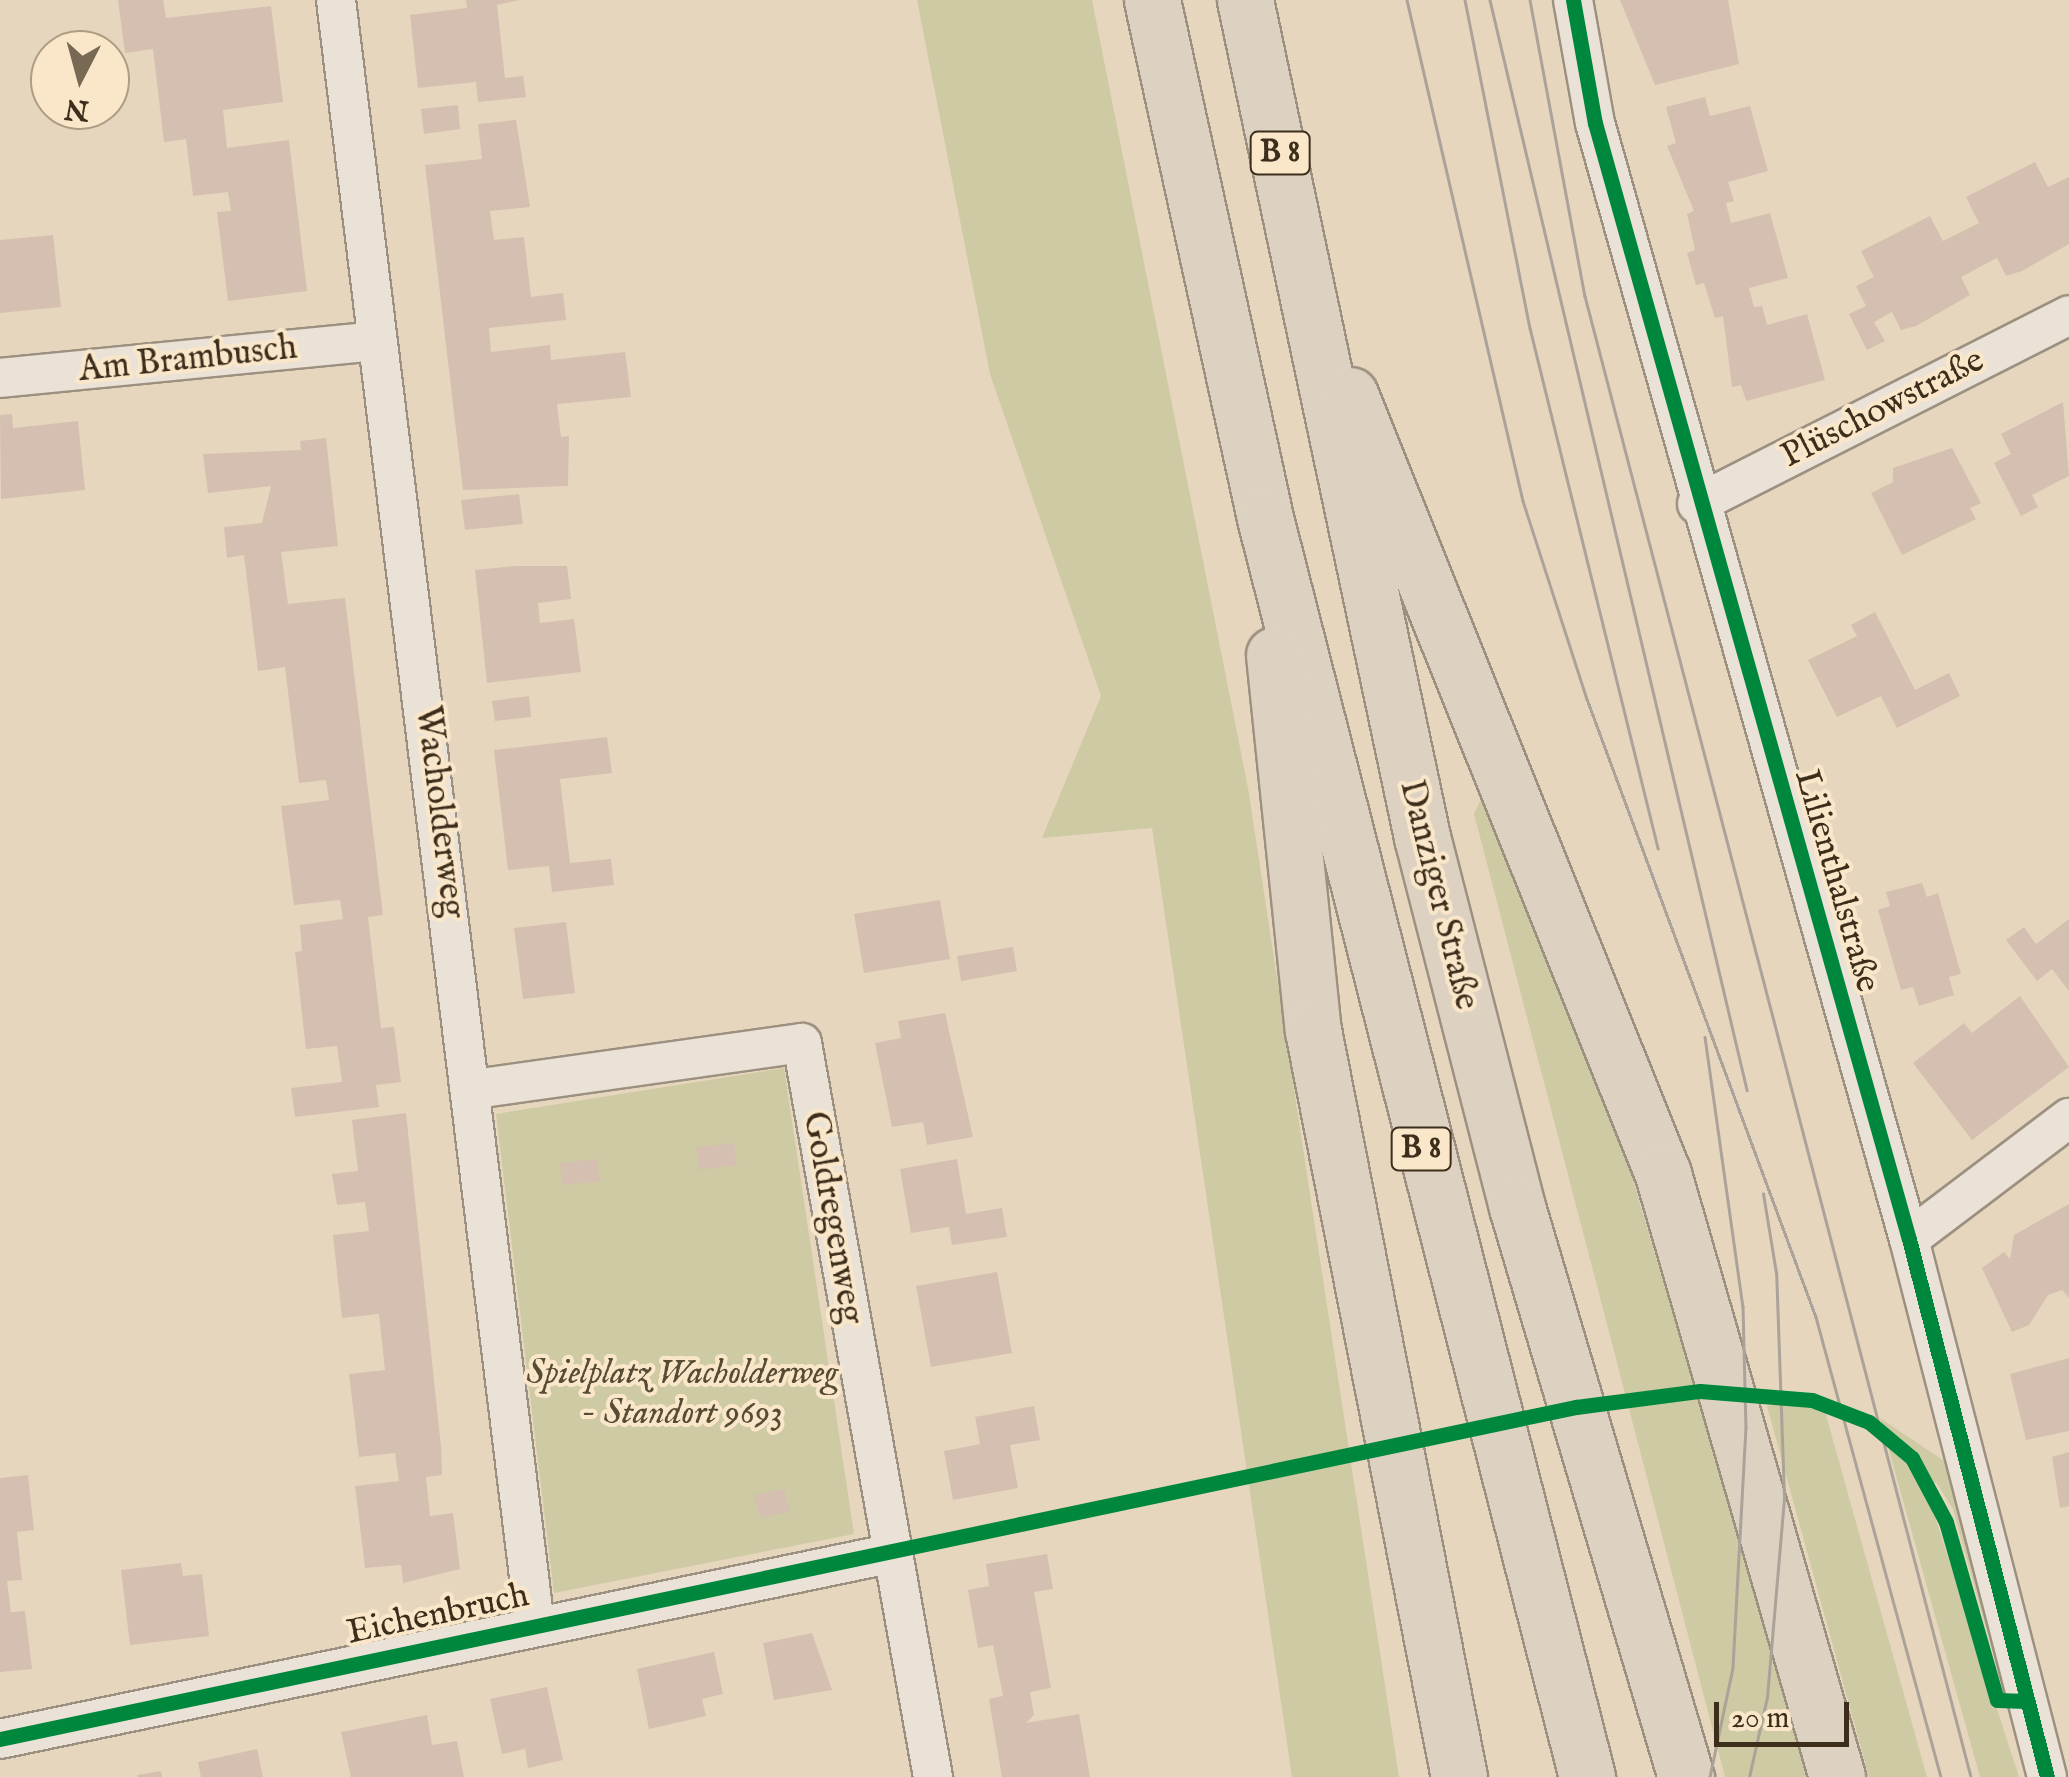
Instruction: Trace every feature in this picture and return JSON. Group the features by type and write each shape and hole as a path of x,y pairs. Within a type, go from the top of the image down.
{"highway":[{"name":"B 8","path":"1152,0 1264,518 1588,1777"},
{"name":"Danziger Straße","path":"1245,0 1315,306 1342,481 1422,837 1517,1207 1686,1777"},
{"path":"1315,306 1669,1191 1837,1777"},
{"path":"1264,518 1312,1030 1459,1777"}],"street":[{"name":"Wacholderweg","path":"336,0 475,1089 535,1626"},
{"name":"Lilienthalstraße","path":"1573,0 1595,123 1696,504 1908,1239 2047,1777"},
{"name":"Plüschowstraße","path":"1696,504 2069,315"},
{"name":"Am Brambusch","path":"0,378 377,341"},
{"name":"Goldregenweg","path":"475,1089 802,1043 889,1554 932,1777"},
{"path":"1908,1239 2069,1118"},
{"name":"Eichenbruch","path":"0,1738 889,1554"}],"green space":[{"path":"917,0 1092,0 1248,788 1399,1777 1292,1777 1152,828 1042,838 1101,696 990,374"},
{"path":"1484,793 1611,1105 1809,1777 1725,1777 1474,814"},
{"name":"Spielplatz Wacholderweg - Standort 9693","path":"784,1068 854,1534 554,1593 496,1114"},
{"path":"1821,1397 1927,1777 1869,1777 1767,1406"},
{"path":"1880,1418 1952,1466 2014,1694 2005,1697 1953,1509 1936,1482 1926,1489 2019,1777 1980,1777"}],"building":[{"path":"118,0 163,0 166,18 271,6 283,102 223,110 227,148 289,140 307,291 228,301 217,212 231,211 228,192 193,196 186,139 164,142 153,49 130,52 130,30 122,30"},
{"path":"466,0 519,0 497,5 505,78 523,76 526,97 478,102 476,82 418,88 410,15 467,8"},
{"path":"1620,0 1728,0 1739,64 1655,85"},
{"path":"1705,97 1710,116 1750,106 1768,171 1728,182 1734,201 1726,203 1731,223 1770,213 1788,278 1749,288 1754,307 1762,306 1767,325 1807,314 1825,380 1746,401 1741,385 1732,387 1723,316 1715,318 1704,283 1696,285 1687,253 1695,250 1687,214 1694,211 1667,146 1676,143 1666,107"},
{"path":"458,105 460,129 424,134 421,109"},
{"path":"516,120 530,207 490,211 494,240 524,237 531,297 563,293 566,320 489,328 491,352 550,345 551,360 625,352 631,397 557,404 561,437 569,436 568,486 463,490 425,165 482,159 478,124"},
{"path":"2035,162 2048,187 2069,177 2069,244 2006,276 1997,258 1961,277 1970,295 1916,326 1901,330 1892,312 1874,322 1885,341 1867,350 1849,314 1866,306 1856,286 1874,277 1861,251 1930,216 1943,241 1979,223 1966,197"},
{"path":"53,235 61,307 0,313 0,240"},
{"path":"2063,402 2069,476 2032,495 2038,507 2021,516 1994,463 2011,454 2001,434"},
{"path":"12,414 13,428 78,421 85,490 1,499 0,415"},
{"path":"326,438 338,546 281,552 288,604 345,598 383,915 368,917 381,1028 394,1027 401,1082 376,1085 379,1107 295,1117 291,1088 342,1082 337,1046 306,1049 295,952 302,951 300,925 343,919 340,900 294,905 281,806 329,800 326,780 299,783 285,667 258,671 244,555 227,558 224,527 262,523 271,486 208,493 203,454 301,450 300,441"},
{"path":"1952,448 1981,503 1970,508 1976,519 1902,555 1871,493 1893,482 1893,468"},
{"path":"519,494 523,524 465,530 461,500"},
{"path":"567,566 571,599 538,603 540,623 574,619 581,672 487,683 475,570"},
{"path":"1875,612 1915,690 1949,673 1960,696 1897,728 1881,696 1837,717 1808,660 1857,636 1851,625"},
{"path":"529,696 531,717 495,721 492,701"},
{"path":"607,737 612,773 560,779 570,863 611,859 614,885 552,892 549,866 508,870 494,750"},
{"path":"1922,883 1927,897 1938,893 1961,974 1949,977 1954,995 1919,1006 1913,987 1901,990 1878,910 1890,906 1886,892"},
{"path":"940,900 950,959 864,973 854,914"},
{"path":"2069,919 2069,991 2052,969 2037,981 2006,940 2024,927 2036,944"},
{"path":"566,922 575,993 523,999 514,928"},
{"path":"1013,947 1017,971 961,981 957,956"},
{"path":"2020,996 2069,1067 1972,1140 1913,1063 1964,1023 1972,1033"},
{"path":"945,1013 973,1137 927,1145 923,1122 892,1127 875,1043 901,1038 898,1021"},
{"path":"406,1113 441,1447 442,1475 426,1477 430,1516 453,1513 460,1569 403,1583 401,1565 365,1568 355,1486 399,1481 395,1453 359,1457 349,1374 385,1370 379,1314 342,1318 333,1235 369,1231 365,1202 337,1205 332,1174 358,1171 352,1120"},
{"path":"734,1143 737,1165 699,1170 696,1147"},
{"path":"597,1159 600,1182 562,1185 560,1163"},
{"path":"957,1159 966,1214 1002,1208 1007,1237 952,1245 949,1227 911,1233 900,1169"},
{"path":"2069,1204 2069,1298 2062,1290 2048,1295 2029,1325 2012,1332 1982,1268 2004,1252 2010,1259 2014,1235"},
{"path":"997,1272 1012,1353 931,1367 916,1286"},
{"path":"2069,1358 2069,1431 2026,1440 2010,1374"},
{"path":"1034,1406 1040,1440 1010,1445 1018,1488 953,1500 944,1451 980,1444 975,1417"},
{"path":"2069,1452 2069,1506 2060,1508 2052,1457"},
{"path":"28,1475 34,1530 17,1532 22,1580 7,1581 11,1612 25,1611 32,1669 0,1672 0,1478"},
{"path":"784,1489 790,1512 760,1518 754,1495"},
{"path":"1047,1554 1053,1589 1034,1592 1051,1688 1030,1692 1034,1715 1026,1723 1079,1714 1090,1777 1002,1777 989,1699 1003,1696 993,1645 978,1648 968,1590 989,1586 986,1564"},
{"path":"181,1563 183,1576 202,1574 209,1636 130,1645 121,1570"},
{"path":"812,1633 832,1690 774,1700 763,1643"},
{"path":"714,1652 723,1694 702,1699 706,1716 649,1729 637,1669"},
{"path":"547,1687 563,1760 528,1768 525,1749 502,1754 490,1699"},
{"path":"427,1715 432,1745 457,1741 464,1777 351,1777 341,1732"},
{"path":"257,1749 263,1777 201,1777 198,1762"},
{"path":"161,1771 162,1777 137,1775"}],"tram line":[{"path":"1407,0 1523,501 1587,699 1816,1317 1941,1777"},
{"path":"1465,0 1530,328 1658,848"},
{"path":"1490,0 1747,1090"},
{"path":"1530,0 1585,296 1971,1777"},
{"path":"1705,1037 1743,1306 1746,1427 1733,1668 1710,1777"},
{"path":"1749,1777 1767,1697 1784,1497 1776,1273 1763,1194"}],"cycle path":[{"path":"1573,0 1595,123 1909,1239 2047,1777"},
{"path":"0,1739 1576,1407 1700,1391 1812,1400 1869,1422 1912,1458 1946,1522 1997,1700 2026,1701"}]}
